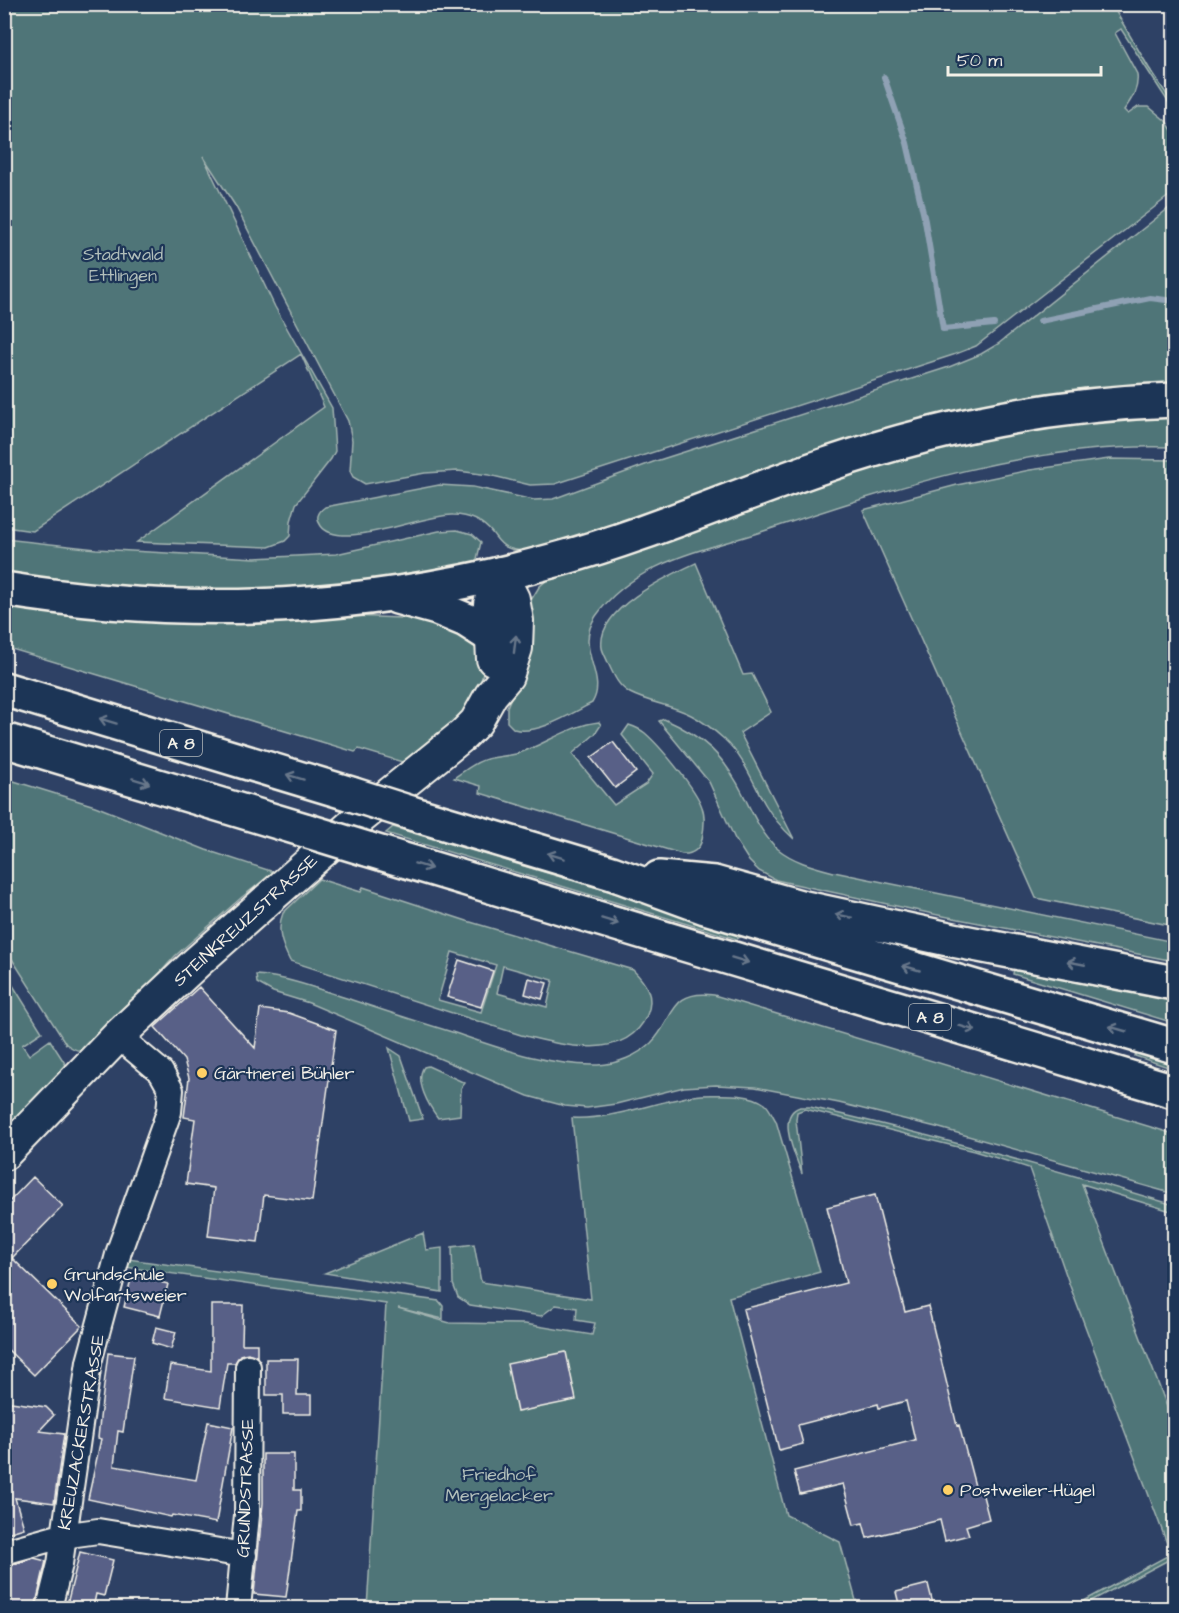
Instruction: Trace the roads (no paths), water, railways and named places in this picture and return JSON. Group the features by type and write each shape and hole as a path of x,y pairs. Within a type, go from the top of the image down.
{"main road":[{"path":"4,589 91,601 209,607 298,605 430,588 561,559 826,465 921,436 1003,417 1046,410 1174,400"},
{"path":"389,594 437,608 466,620 491,636"},
{"name":"A 8","path":"4,689 612,873 705,907 1174,1046"},
{"name":"A 8","path":"4,740 1174,1091"},
{"name":"A 8","path":"612,873 714,883 800,907 1174,983"}],"street":[{"name":"STEINKREUZSTRASSE","path":"491,695 494,662 490,604 500,573"},
{"name":"STEINKREUZSTRASSE","path":"4,1154 117,1036 196,963 360,818 476,722 491,695 507,676 516,648 517,621 513,599 500,573"},
{"name":"KREUZACKERSTRASSE","path":"49,1608 60,1564 62,1536 89,1362 119,1251 169,1112 171,1090 160,1072 117,1036"},
{"name":"GRUNDSTRASSE","path":"238,1608 247,1515 248,1367"},
{"path":"4,1552 62,1536 98,1531 244,1555"}],"waterway":[{"path":"884,77 907,143 925,221 943,329 994,324"},
{"path":"1040,321 1150,298 1174,301"}],"place":[{"name":"Gärtnerei Bühler","path":"202,1073"},
{"name":"Grundschule Wolfartsweier","path":"52,1284"},
{"name":"Postweiler-Hügel","path":"948,1490"}],"park label":[{"name":"Stadtwald Ettlingen","path":"123,264"},
{"name":"Friedhof Mergelacker","path":"499,1484"}]}
